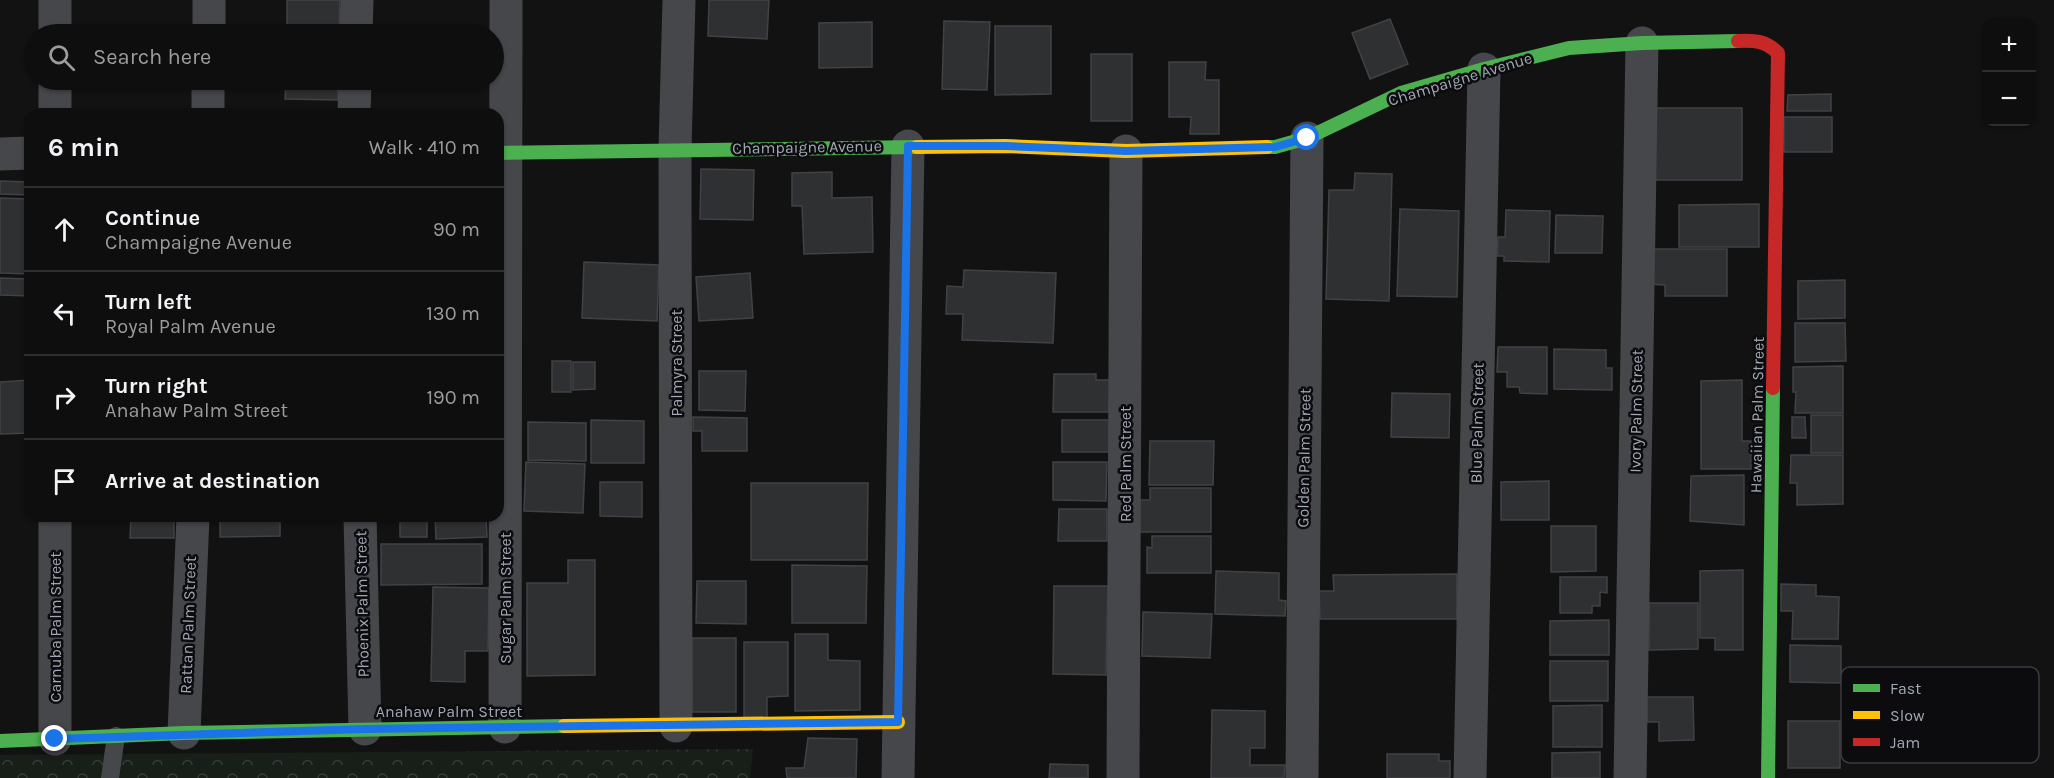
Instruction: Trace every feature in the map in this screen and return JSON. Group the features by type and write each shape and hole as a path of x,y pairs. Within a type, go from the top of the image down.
{"street":[{"path":"55,0 55,24"},
{"path":"209,0 209,24"},
{"path":"356,24 357,0"},
{"name":"Sugar Palm Street","path":"504,76 506,0"},
{"name":"Palmyra Street","path":"676,726 675,148 679,0"},
{"name":"Champaigne Avenue","path":"504,153 675,148 908,146 1005,146 1126,151 1275,147 1307,138 1401,93 1569,48 1642,43 1757,40 1770,45 1778,53"},
{"name":"Ivory Palm Street","path":"1630,778 1642,43"},
{"name":"Hawaiian Palm Street","path":"1768,778 1778,53"},
{"name":"Blue Palm Street","path":"1470,778 1484,69"},
{"path":"55,90 55,108"},
{"path":"208,90 208,108"},
{"path":"354,108 355,90"},
{"name":"Sugar Palm Street","path":"503,108 504,90"},
{"name":"Golden Palm Street","path":"1302,778 1307,138"},
{"path":"898,778 908,146"},
{"name":"Red Palm Street","path":"1123,778 1126,151"},
{"path":"0,154 24,153"},
{"name":"Carnuba Palm Street","path":"55,522 55,739"},
{"name":"Rattan Palm Street","path":"184,733 193,522"},
{"name":"Phoenix Palm Street","path":"360,522 365,729"},
{"name":"Sugar Palm Street","path":"504,522 505,728"},
{"name":"Anahaw Palm Street","path":"0,741 184,733 365,729 898,722"}],"lane":[{"path":"110,778 116,736"}],"green space":[{"path":"753,749 750,778 0,778 0,755"}],"building":[{"path":"287,0 340,0 339,24 287,24"},
{"path":"709,0 769,0 767,39 708,36"},
{"path":"1390,19 1408,64 1370,79 1352,33"},
{"path":"944,21 990,22 987,90 942,89"},
{"path":"872,22 872,67 819,68 819,23"},
{"path":"995,26 1051,26 1051,94 995,95"},
{"path":"1091,54 1132,54 1132,121 1091,121"},
{"path":"1169,62 1206,62 1205,80 1219,80 1219,134 1190,134 1191,117 1169,117"},
{"path":"285,90 338,90 338,100 285,99"},
{"path":"1831,94 1831,111 1787,111 1788,95"},
{"path":"1651,108 1742,108 1742,180 1651,180"},
{"path":"1784,117 1832,117 1832,152 1784,152"},
{"path":"701,169 754,170 753,220 700,219"},
{"path":"832,172 832,198 872,197 873,252 804,254 802,206 792,206 792,173"},
{"path":"1355,173 1392,174 1389,301 1326,299 1329,190 1354,190"},
{"path":"0,181 24,182 24,195 0,194"},
{"path":"0,198 24,199 24,274 0,273"},
{"path":"1759,204 1759,247 1679,247 1679,205"},
{"path":"1400,209 1459,211 1457,297 1397,296"},
{"path":"1506,210 1550,211 1549,262 1504,261 1504,256 1497,256 1498,237 1505,237"},
{"path":"1556,215 1603,216 1602,253 1555,253"},
{"path":"1650,249 1727,249 1727,296 1665,296 1665,285 1649,284"},
{"path":"584,262 659,265 657,321 582,318"},
{"path":"964,270 1056,273 1053,343 962,340 963,314 946,314 947,286 963,287"},
{"path":"750,273 753,318 699,321 696,277"},
{"path":"0,278 24,279 24,296 0,295"},
{"path":"1845,280 1845,318 1798,319 1798,281"},
{"path":"1795,323 1845,323 1846,361 1795,362"},
{"path":"1498,347 1547,347 1547,394 1520,393 1519,387 1507,387 1507,372 1497,372"},
{"path":"1554,349 1606,350 1606,368 1612,368 1612,390 1554,389"},
{"path":"552,361 571,361 571,392 552,392"},
{"path":"573,362 595,362 595,389 573,390"},
{"path":"1843,366 1843,413 1795,413 1796,392 1793,392 1793,367"},
{"path":"699,371 746,371 745,411 699,410"},
{"path":"1054,374 1096,374 1096,380 1110,380 1109,412 1053,412"},
{"path":"24,380 24,433 0,434 0,382"},
{"path":"1742,380 1742,441 1751,441 1751,469 1701,469 1701,381"},
{"path":"1392,393 1450,394 1449,438 1391,437"},
{"path":"1811,415 1843,415 1843,453 1811,453"},
{"path":"693,417 747,418 747,451 702,451 702,431 693,431"},
{"path":"1792,417 1805,417 1806,438 1792,438"},
{"path":"591,420 644,421 644,463 591,463"},
{"path":"1062,420 1110,420 1110,452 1062,452"},
{"path":"528,422 586,423 586,461 528,460"},
{"path":"1150,441 1214,441 1213,485 1149,485"},
{"path":"1791,455 1843,455 1843,504 1797,505 1797,483 1790,483"},
{"path":"526,462 585,464 583,513 524,511"},
{"path":"1053,462 1107,462 1106,501 1053,500"},
{"path":"1744,475 1744,525 1690,521 1691,476"},
{"path":"1549,481 1549,520 1501,520 1501,482"},
{"path":"600,482 642,482 642,517 600,516"},
{"path":"751,483 868,483 867,560 751,560"},
{"path":"1150,488 1211,488 1211,532 1140,532 1140,500 1150,500"},
{"path":"1059,509 1107,509 1107,541 1058,541"},
{"path":"131,522 174,522 174,538 130,538"},
{"path":"220,522 280,522 280,536 220,537"},
{"path":"400,522 427,522 427,537 400,537"},
{"path":"435,522 486,522 487,537 436,539"},
{"path":"1551,526 1596,526 1596,571 1551,572"},
{"path":"1152,536 1211,536 1211,573 1147,573 1147,547 1152,548"},
{"path":"381,544 482,544 482,584 381,585"},
{"path":"568,560 595,560 595,675 527,676 527,583 568,583"},
{"path":"792,565 867,566 866,623 792,623"},
{"path":"1743,570 1743,650 1715,650 1715,638 1700,638 1700,571"},
{"path":"1216,571 1279,573 1279,600 1286,601 1285,616 1215,614"},
{"path":"1457,574 1457,619 1320,619 1319,591 1334,591 1333,575"},
{"path":"1560,577 1607,577 1607,593 1600,592 1600,606 1592,606 1592,613 1560,613"},
{"path":"697,581 746,581 746,624 696,623"},
{"path":"1781,584 1816,585 1816,596 1839,597 1838,639 1792,639 1793,611 1781,611"},
{"path":"1054,586 1108,586 1106,675 1053,674"},
{"path":"433,587 489,588 488,651 465,651 465,682 431,681"},
{"path":"1649,603 1698,603 1698,649 1649,650"},
{"path":"1143,612 1212,614 1210,658 1142,656"},
{"path":"1609,620 1609,655 1550,655 1550,621"},
{"path":"795,634 828,634 828,660 860,661 860,710 795,711"},
{"path":"692,638 736,638 736,712 692,712"},
{"path":"744,642 788,642 788,696 767,697 767,718 744,718"},
{"path":"1790,645 1841,646 1841,683 1790,682"},
{"path":"1550,661 1608,661 1608,701 1550,701"},
{"path":"1646,697 1693,697 1694,740 1659,741 1659,722 1647,722"},
{"path":"1602,705 1602,747 1553,747 1553,706"},
{"path":"1212,710 1265,711 1265,748 1250,748 1250,765 1285,765 1284,778 1211,778"},
{"path":"1788,721 1840,721 1840,768 1788,768"},
{"path":"808,738 857,739 856,778 787,778 786,768 804,768"},
{"path":"1600,752 1600,778 1552,778 1552,753"},
{"path":"1387,754 1439,754 1439,761 1450,761 1450,778 1387,778"},
{"path":"1050,764 1088,765 1088,778 1049,778"}],"traffic: fast":[{"path":"1267,147 1307,138 1401,93 1569,48 1642,43 1738,41"},
{"path":"504,153 917,147"},
{"path":"1768,778 1773,388"},
{"path":"0,741 184,733 564,726"}],"traffic: slow":[{"path":"917,147 1005,146 1126,151 1267,147"},
{"path":"564,726 898,722"}],"traffic: jam":[{"path":"1738,41 1760,42 1778,53 1773,388"}],"route":[{"path":"55,739 184,733 365,729 898,722 908,146 1005,146 1126,151 1275,147 1307,138"}]}
